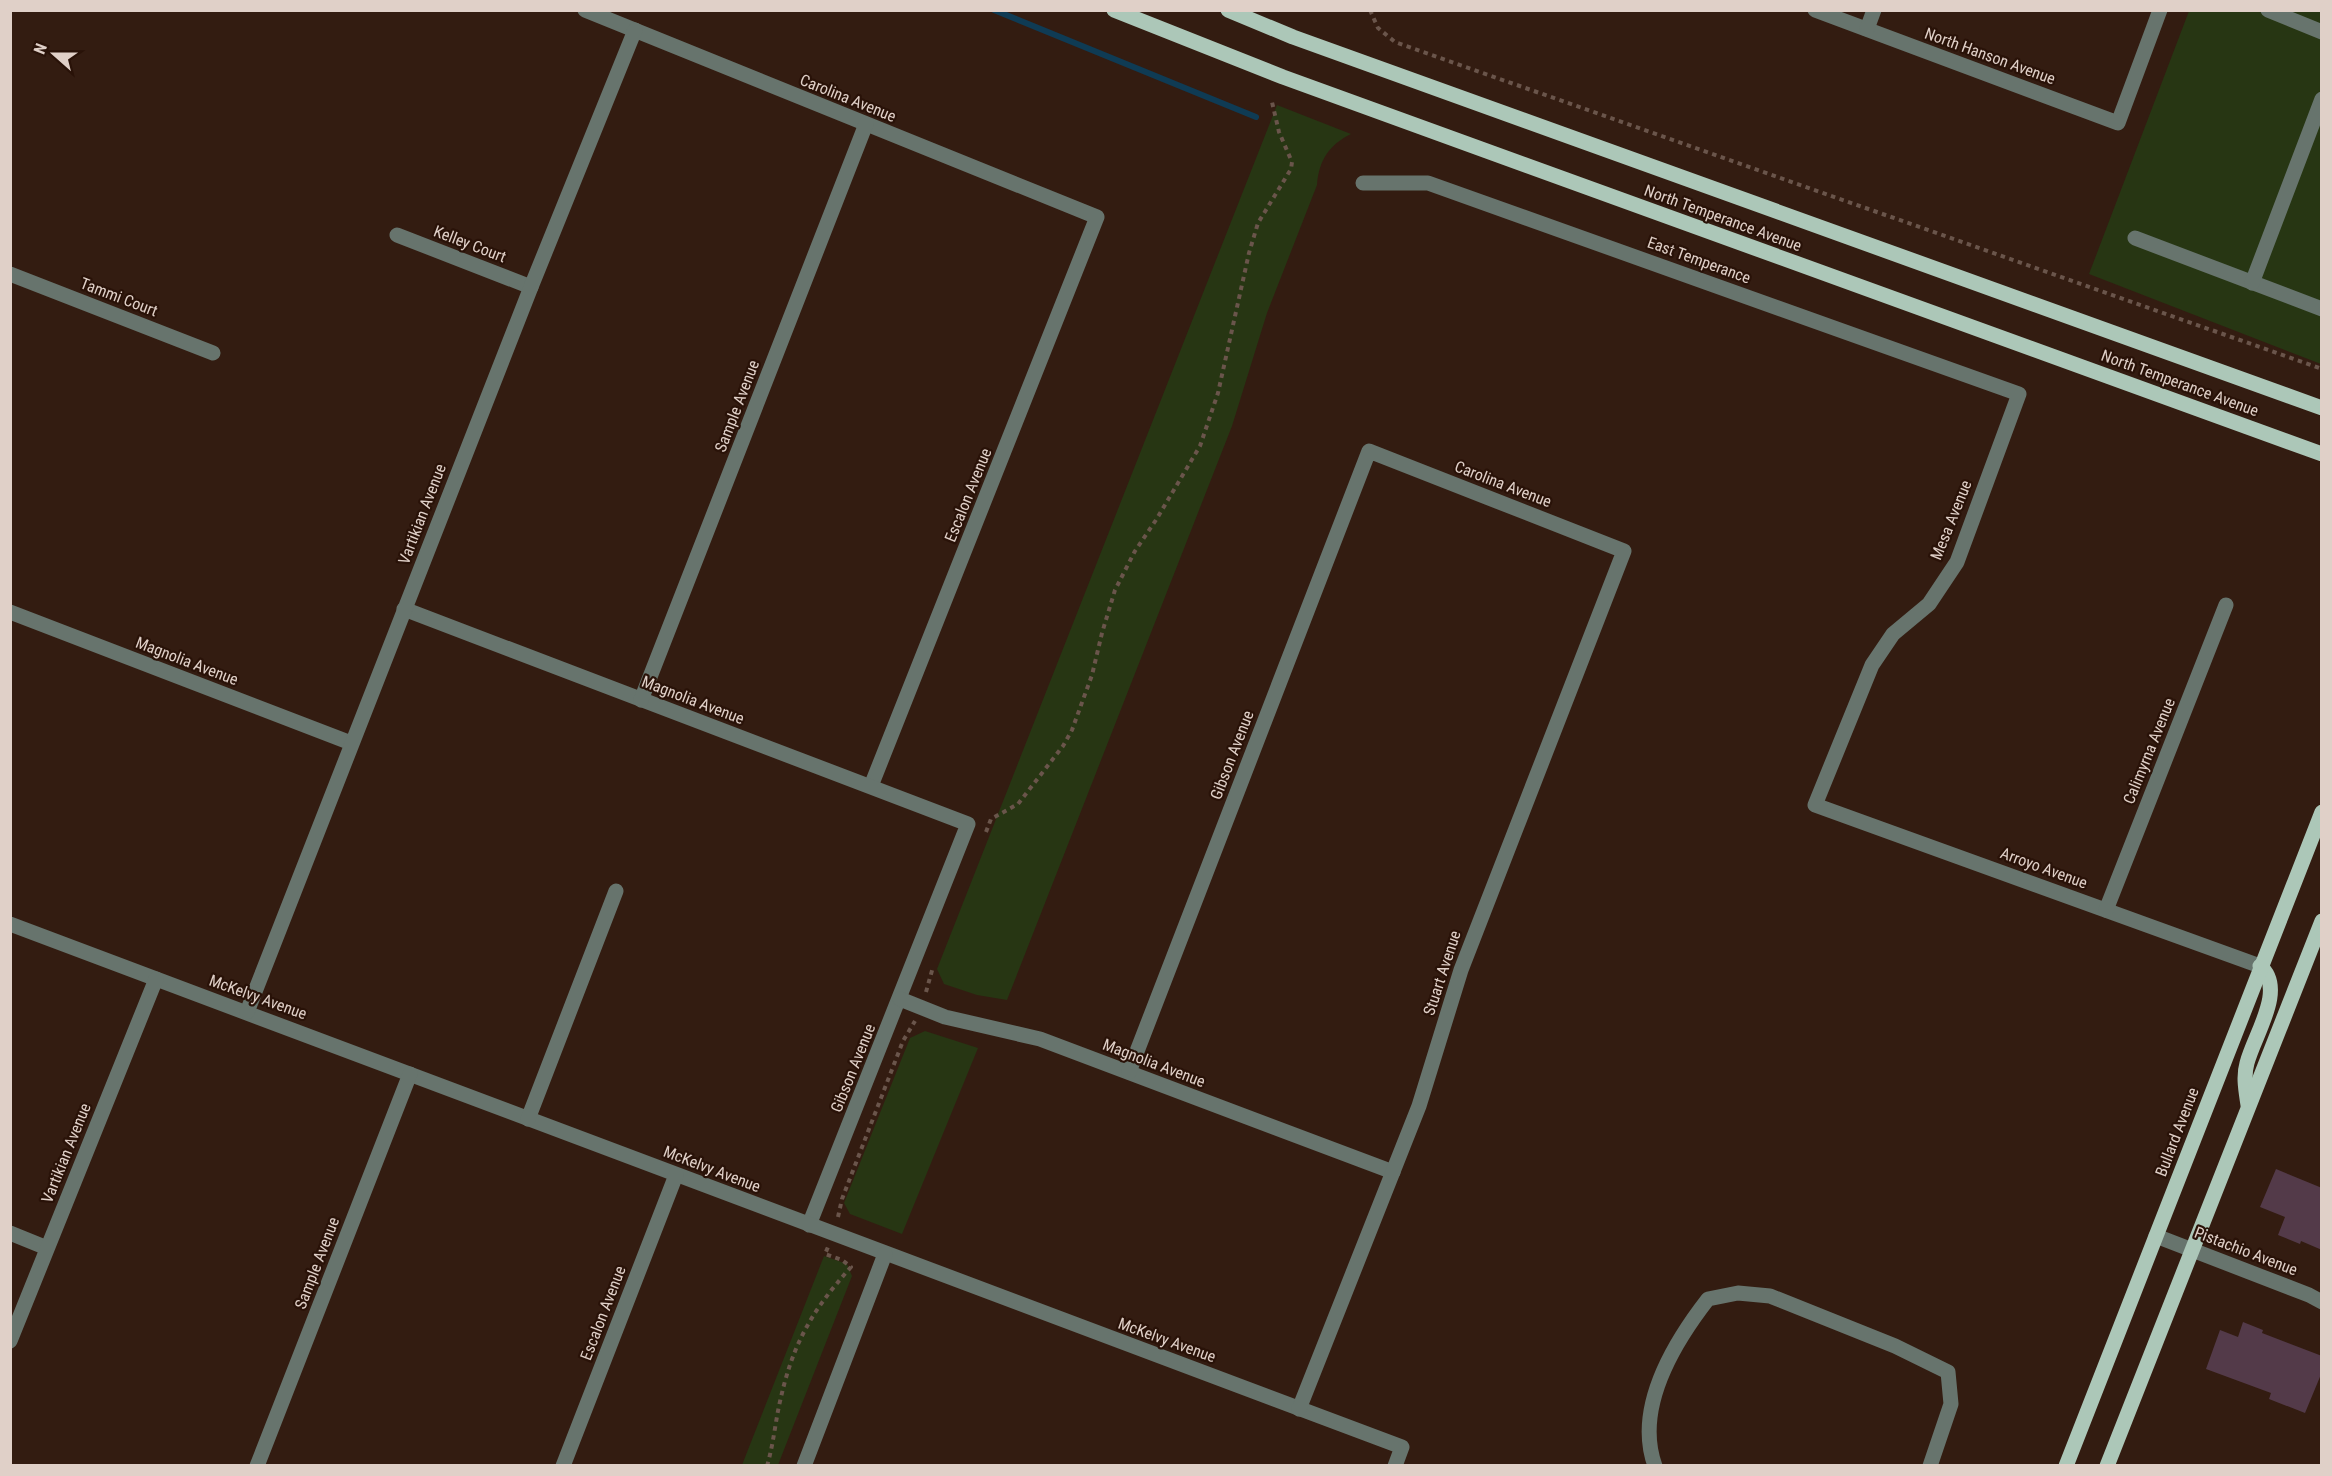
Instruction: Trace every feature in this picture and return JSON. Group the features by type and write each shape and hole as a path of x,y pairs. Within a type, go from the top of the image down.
{"main road":[{"name":"North Temperance Avenue","path":"1114,10 1283,77 2322,454"},
{"name":"North Temperance Avenue","path":"1228,10 1293,37 2322,408"},
{"name":"Bullard Avenue","path":"2066,1466 2322,812"},
{"path":"2107,1466 2322,921"},
{"path":"2248,1105 2244,1083 2246,1064 2271,992 2270,978 2260,966"}],"street":[{"name":"Carolina Avenue","path":"585,10 1097,217"},
{"name":"North Hanson Avenue","path":"1815,10 2118,123 2160,10"},
{"path":"1867,29 1874,10"},
{"path":"2268,10 2322,32"},
{"name":"Vartikian Avenue","path":"247,1012 531,287 635,30"},
{"path":"2252,283 2322,99"},
{"name":"Sample Avenue","path":"641,700 866,124"},
{"name":"East Temperance","path":"1363,183 1428,183 2019,394"},
{"name":"Escalon Avenue","path":"871,786 1097,217"},
{"name":"Kelley Court","path":"397,235 531,287"},
{"path":"2135,238 2322,309"},
{"name":"Tammi Court","path":"10,274 213,353"},
{"name":"Mesa Avenue","path":"1815,805 1872,665 1893,634 1929,604 1956,562 2019,394"},
{"name":"Carolina Avenue","path":"1369,451 1624,551"},
{"name":"Gibson Avenue","path":"1129,1072 1369,451"},
{"name":"Stuart Avenue","path":"1299,1409 1419,1106 1477,926 1624,551"},
{"name":"Calimyrna Avenue","path":"2106,910 2226,605"},
{"name":"Magnolia Avenue","path":"404,609 968,824"},
{"name":"Magnolia Avenue","path":"10,612 351,743"},
{"name":"Arroyo Avenue","path":"1815,805 2260,966"},
{"name":"Gibson Avenue","path":"809,1225 968,824"},
{"path":"528,1119 616,891"},
{"name":"McKelvy Avenue","path":"10,924 1402,1447 1395,1466"},
{"name":"Vartikian Avenue","path":"10,1341 156,979"},
{"name":"Magnolia Avenue","path":"900,999 972,1025 1040,1039 1393,1172"},
{"name":"Sample Avenue","path":"257,1466 410,1074"},
{"name":"Escalon Avenue","path":"563,1466 676,1174"},
{"path":"10,1233 47,1248"},
{"name":"Pistachio Avenue","path":"2156,1236 2322,1302"},
{"path":"804,1466 885,1254"},
{"path":"1655,1466 1648,1429 1656,1389 1687,1326 1708,1299 1738,1293 1770,1296 1895,1346 1948,1372 1951,1404 1930,1466"}],"path":[{"path":"1370,10 1378,28 1395,42 2322,369"},
{"path":"982,841 991,819 1018,804 1064,746 1079,713 1115,590 1135,551 1200,446 1218,393 1258,223 1291,169 1292,162 1279,132 1272,102"},
{"path":"767,1466 785,1376 794,1351 806,1324 825,1296 851,1268 842,1260 825,1254 841,1210 842,1199 903,1041 912,1029 921,1008 936,959"}],"green space":[{"path":"2189,11 2321,11 2321,364 2089,274"},
{"path":"1277,105 1351,134 1331,148 1320,168 1317,185 1267,313 1232,426 1007,1000 977,995 944,984 937,969"},
{"path":"925,1031 978,1048 902,1234 850,1214 844,1203 910,1038"},
{"path":"824,1256 847,1264 852,1276 778,1465 742,1465"}],"building":[{"path":"2276,1169 2322,1188 2322,1250 2278,1235 2285,1217 2260,1207"},
{"path":"2243,1322 2263,1330 2262,1333 2322,1356 2322,1372 2305,1413 2269,1399 2271,1393 2206,1369 2220,1330 2238,1337"}],"waterway":[{"path":"994,10 1256,117"}]}
